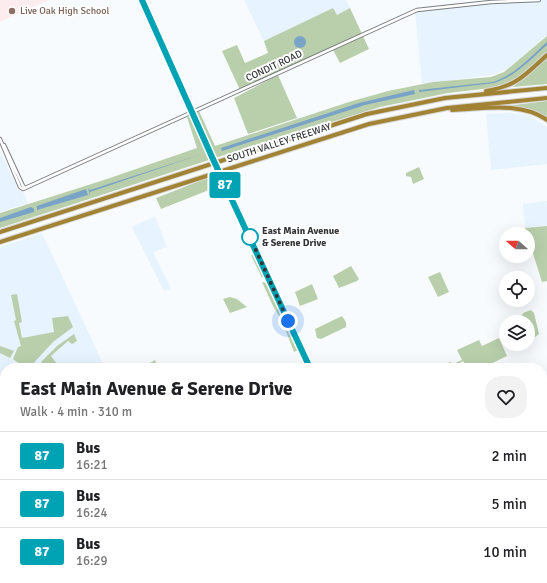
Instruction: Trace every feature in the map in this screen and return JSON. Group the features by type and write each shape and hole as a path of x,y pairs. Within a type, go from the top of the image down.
{"highway":[{"path":"459,96 508,87 519,80 547,56"},
{"name":"SOUTH VALLEY FREEWAY","path":"0,232 347,120 400,106 459,96 547,88"},
{"name":"SOUTH VALLEY FREEWAY","path":"0,242 343,131 382,120 434,110 547,98"},
{"path":"434,110 520,109 535,113 547,120"}],"street":[{"path":"142,0 212,157 308,363"},
{"name":"CONDIT ROAD","path":"0,138 23,186 26,188 417,10 490,2 539,0"}],"shaded area":[{"name":"Live Oak High School","path":"0,0 49,0 0,22"},
{"path":"244,0 346,0 350,8 337,15 333,9 264,41"},
{"path":"520,0 547,0 547,35 507,69 492,75 422,84 415,12"},
{"path":"506,113 531,116 547,127 547,164 491,170 486,114"},
{"path":"0,151 18,189 23,192 28,203 0,212"},
{"path":"547,201 547,226 525,227 523,204"},
{"path":"155,216 167,247 153,252 171,288 164,291 132,227"},
{"path":"42,233 103,363 0,363 0,247"}],"green space":[{"path":"333,8 337,15 350,8 369,49 340,63 332,48 240,90 222,51 237,45 245,63 268,53 264,41"},
{"path":"547,36 547,52 518,79 500,87 448,93 380,107 215,158 196,113 199,111 215,146 349,102 388,91 433,82 491,77 504,72"},
{"path":"547,57 547,84 513,87"},
{"path":"278,75 297,118 248,134 234,98"},
{"path":"547,101 547,117 532,110 505,106"},
{"path":"190,116 209,160 0,228 0,213 104,180 197,148 187,117"},
{"path":"419,167 424,179 413,184 411,177 406,176 406,173"},
{"path":"215,175 219,186 161,209 156,198"},
{"path":"547,226 547,281 542,282 535,260 535,227"},
{"path":"251,255 255,256 264,275 262,278"},
{"path":"351,266 359,279 339,288 333,276"},
{"path":"440,272 449,292 438,297 428,277"},
{"path":"262,282 267,283 298,350 294,352 282,321"},
{"path":"312,284 318,299 300,306 295,292"},
{"path":"17,294 22,322 19,323 22,338 54,332 52,318 68,316 73,327 53,342 34,363 18,363 13,359 18,347 21,346 14,321 16,320 11,295"},
{"path":"230,297 237,299 247,307 230,313 223,299"},
{"path":"531,310 534,315 522,315 523,313"},
{"path":"342,316 346,322 346,327 321,339 317,338 315,329"},
{"path":"535,317 539,334 535,337"},
{"path":"74,334 77,341 72,344 68,341 51,356 56,363 41,362 57,346"},
{"path":"499,338 499,351 505,351 507,356 492,363 464,363 463,361 455,363 462,360 457,350 479,340 482,346"},
{"path":"0,346 14,351 10,358 0,353"}],"water":[{"path":"298,36 302,36 306,42 302,48 298,48 294,44 294,40"},
{"path":"547,42 547,45 522,67 502,80 494,83 419,92 419,90 493,82 501,79 515,70"},
{"path":"414,90 415,94 365,105 222,151 221,148 359,103"},
{"path":"202,154 90,192 90,195 88,188 90,190"},
{"path":"86,189 88,195 37,210 37,206"},
{"path":"31,207 34,209 34,212 0,222 0,218"}],"bus line":[{"name":"87","path":"142,0 212,157 277,294 308,363"}],"place":[{"name":"Live Oak High School","path":"12,11"},
{"name":"East Main Avenue & Serene Drive","path":"250,237"}],"route":[{"path":"250,237 288,321"}]}
